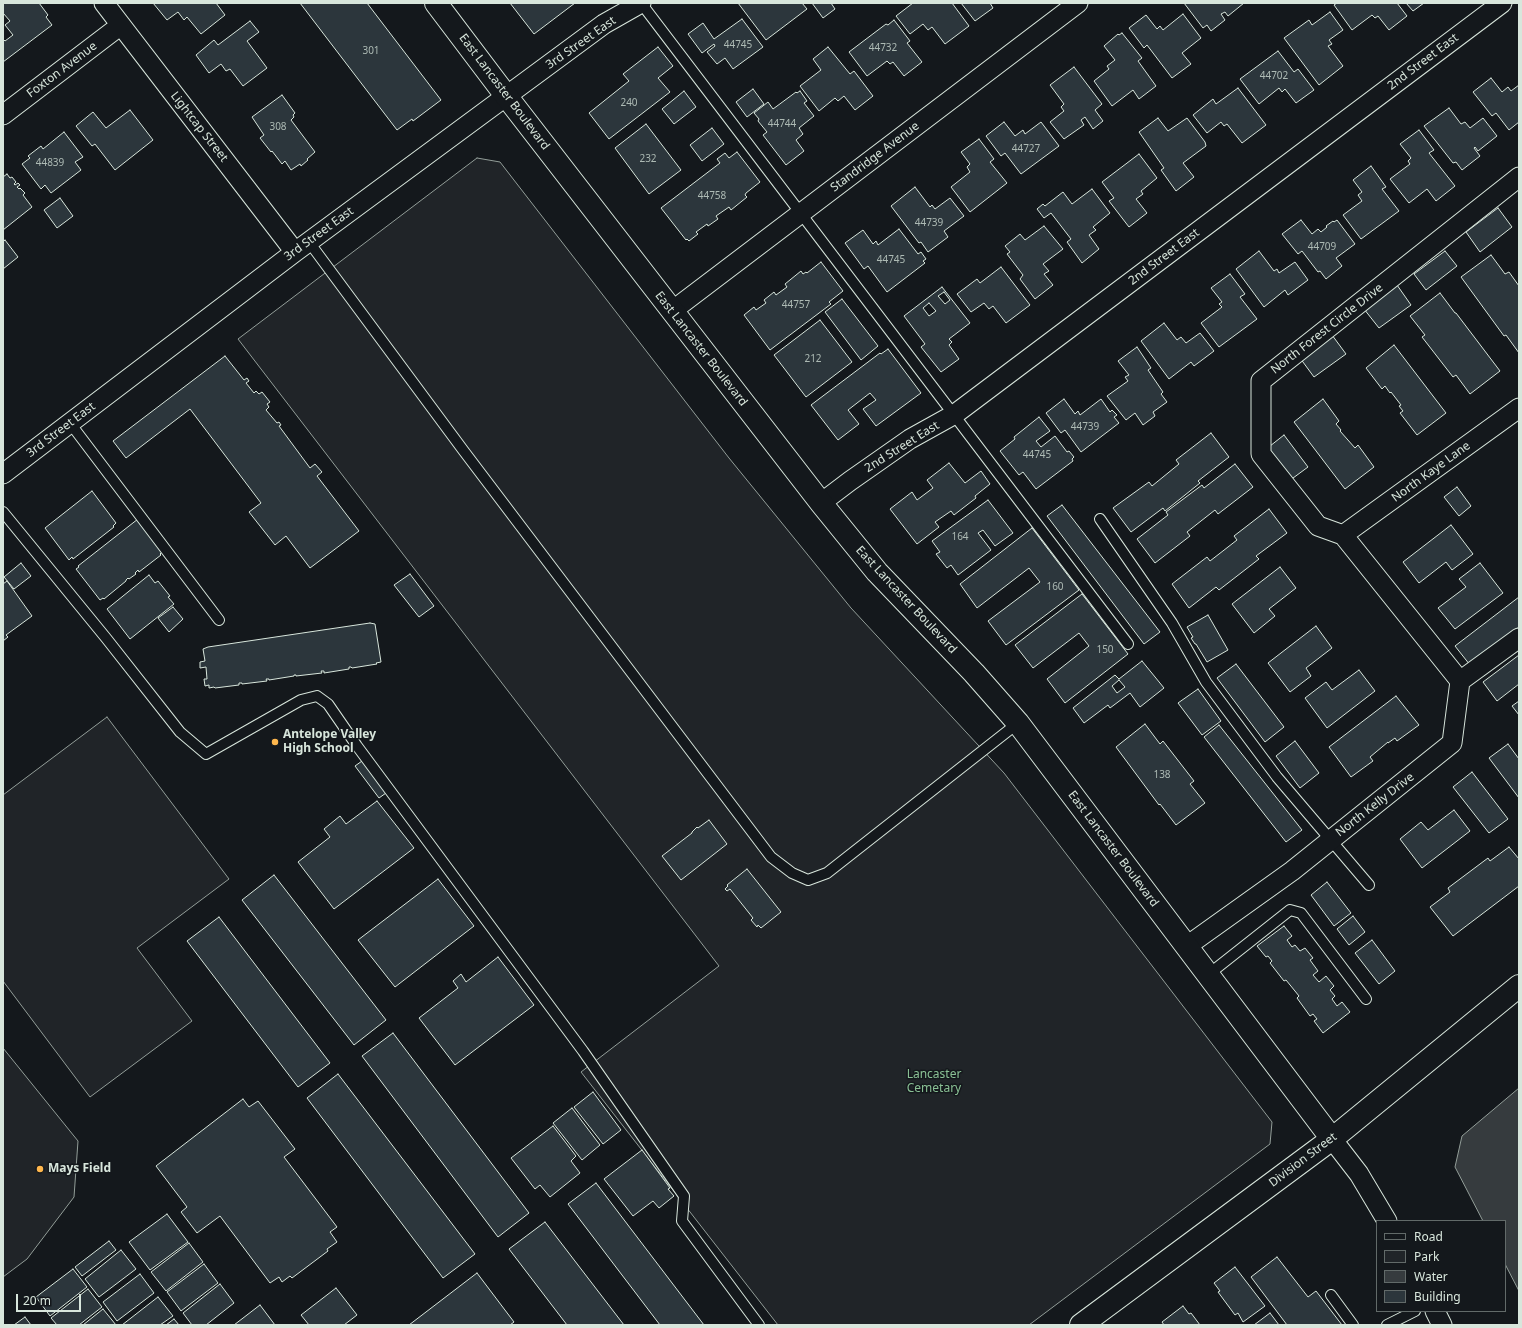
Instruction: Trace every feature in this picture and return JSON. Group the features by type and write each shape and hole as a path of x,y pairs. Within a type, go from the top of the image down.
{"main road":[{"name":"East Lancaster Boulevard","path":"436,3 821,503 877,572 974,673 1018,723 1209,974 1332,1139"},
{"name":"Division Street","path":"1081,1325 1332,1139 1519,986"}],"street":[{"name":"Lightcap Street","path":"104,3 302,247"},
{"name":"3rd Street East","path":"3,474 302,247 604,24 641,3"},
{"name":"Standridge Avenue","path":"672,311 1078,3"},
{"name":"2nd Street East","path":"821,503 910,439 954,414 1502,3"},
{"name":"Foxton Avenue","path":"3,115 121,25"},
{"name":"North Forest Circle Drive","path":"1343,535 1318,526 1261,454 1261,381 1519,176"},
{"name":"North Kaye Lane","path":"1343,535 1519,408"},
{"path":"1343,535 1460,681 1519,638"},
{"name":"North Kelly Drive","path":"1187,946 1292,870 1452,743 1460,681"},
{"path":"1332,1139 1359,1174 1386,1220"},
{"path":"1436,1312 1442,1325"}],"lane":[{"path":"641,3 1128,644"},
{"path":"302,247 468,456 771,857 792,873 808,880 827,873 1018,723"},
{"path":"70,423 219,620"},
{"path":"3,512 106,638 180,732 206,754 301,700 317,696 328,704 357,746 584,1052 684,1196 682,1221 759,1325"},
{"path":"1100,519 1172,624 1206,682 1277,777 1369,885"},
{"path":"1209,974 1290,910 1301,913 1366,999"},
{"path":"1331,1295 1353,1325"},
{"path":"1387,1325 1413,1312"}],"green space":[{"name":"Lancaster Cemetary","path":"477,158 500,162 729,458 851,608 1004,773 1272,1122 1270,1144 1029,1325 778,1325 581,1072 719,966 238,339"},
{"path":"107,717 229,879 137,948 192,1021 90,1097 3,981 3,795"},
{"name":"Mays Field","path":"3,1048 78,1141 74,1197 27,1259 3,1277"}],"water":[{"path":"1519,1088 1519,1291 1506,1266 1506,1220 1482,1220 1455,1167 1462,1136"}],"building":[{"path":"5,3 39,3 48,15 46,17 52,25 3,62 3,39 5,41 13,35 5,25 10,21 3,13 3,5"},
{"path":"153,3 216,3 225,15 201,34 187,17 184,20 178,12 167,20"},
{"path":"300,3 367,3 441,100 413,121 412,119 397,130"},
{"path":"510,3 575,3 534,34"},
{"path":"738,3 802,3 807,9 766,40"},
{"path":"812,3 831,3 835,9 823,18"},
{"path":"913,3 952,3 969,26 945,44 932,27 928,30 923,24 910,34 896,16"},
{"path":"961,3 990,3 993,8 975,21"},
{"path":"1184,3 1244,3 1228,16 1225,12 1221,14 1225,20 1211,31 1207,25 1203,28"},
{"path":"1337,3 1397,3 1407,16 1389,30 1378,16 1375,18 1372,15 1352,30 1334,5"},
{"path":"1406,3 1424,3 1413,11"},
{"path":"1330,12 1343,30 1329,40 1332,44 1328,46 1343,66 1319,85 1284,38 1309,20 1312,25"},
{"path":"1183,14 1201,38 1182,53 1191,64 1172,78 1147,45 1144,48 1129,28 1146,15 1157,29 1160,26 1163,30"},
{"path":"742,19 763,47 733,69 725,58 717,64 707,52 715,46 714,44 702,53 688,34 703,23 714,39"},
{"path":"894,20 910,41 907,43 922,62 904,76 893,62 890,64 887,61 867,76 849,52 886,24 888,25"},
{"path":"250,21 259,32 247,41 267,68 243,86 230,69 226,71 221,64 209,73 196,55 214,40 218,45"},
{"path":"1122,33 1142,58 1138,61 1156,86 1139,99 1133,90 1112,106 1094,81 1109,69 1107,66 1115,60 1104,46 1118,34 1119,35"},
{"path":"658,47 673,66 658,78 670,92 609,139 589,113 629,81 623,74"},
{"path":"828,47 850,74 854,71 873,96 855,110 844,96 838,101 835,98 819,111 800,86 821,70 813,59"},
{"path":"1278,51 1294,72 1298,69 1314,90 1296,103 1285,89 1282,92 1279,88 1259,104 1240,79"},
{"path":"1074,67 1102,104 1095,110 1103,121 1093,129 1085,117 1081,120 1084,125 1064,139 1050,122 1064,111 1061,107 1064,104 1050,85"},
{"path":"1491,78 1502,92 1508,87 1511,91 1519,85 1519,122 1509,130 1496,113 1492,116 1473,92"},
{"path":"1238,88 1266,125 1242,143 1227,124 1224,126 1221,122 1207,133 1193,115 1213,99 1216,104"},
{"path":"753,89 764,104 747,117 736,102"},
{"path":"684,91 696,107 674,124 662,109"},
{"path":"800,91 807,101 804,103 814,116 799,128 803,134 796,140 804,151 786,165 763,135 767,132 758,121 759,119 754,113 768,102 773,109 796,92 797,93"},
{"path":"282,95 295,113 291,120 315,152 301,166 300,164 291,170 285,161 282,164 260,138 264,135 252,117"},
{"path":"1449,108 1461,124 1465,122 1470,128 1483,118 1497,136 1478,151 1475,147 1474,148 1480,156 1462,170 1456,162 1453,163 1424,126"},
{"path":"130,110 153,140 115,170 95,144 92,146 76,126 93,112 106,128"},
{"path":"1158,118 1168,131 1187,118 1205,142 1206,146 1183,163 1194,177 1176,191 1161,170 1164,168 1139,132"},
{"path":"1004,122 1015,136 1023,130 1025,134 1041,122 1059,146 1021,174 1005,153 1001,156 986,136"},
{"path":"646,124 681,170 649,194 615,148"},
{"path":"712,128 724,144 702,161 690,145"},
{"path":"1419,130 1434,150 1429,153 1455,186 1436,201 1427,189 1409,203 1390,179 1410,164 1408,161 1411,158 1400,144"},
{"path":"64,132 83,157 75,162 81,170 51,193 45,185 41,189 22,164 30,158 28,156 41,146 43,149"},
{"path":"979,139 994,159 990,162 1007,183 970,212 951,187 970,172 967,167 970,164 961,152"},
{"path":"737,152 760,182 746,193 745,195 747,197 731,210 729,207 716,216 718,219 708,226 707,224 696,232 698,234 689,241 687,239 686,240 661,208 720,163 717,159 725,153 729,158"},
{"path":"1139,154 1157,178 1141,191 1143,194 1136,199 1147,213 1129,227 1109,201 1114,198 1102,182"},
{"path":"1371,166 1386,187 1382,189 1399,211 1361,239 1343,215 1362,201 1358,195 1362,192 1353,180"},
{"path":"7,174 16,182 14,184 15,185 18,183 20,185 17,187 25,193 23,195 32,207 3,230 3,177"},
{"path":"915,187 930,207 932,205 935,209 950,198 964,216 944,231 948,237 928,252 921,242 919,243 891,206"},
{"path":"1092,189 1110,213 1093,227 1096,230 1089,235 1099,249 1082,263 1067,242 1071,239 1051,213 1044,218 1037,209 1043,204 1045,206 1063,192 1072,204"},
{"path":"60,198 73,216 57,228 44,210"},
{"path":"1498,208 1512,227 1480,252 1466,232"},
{"path":"1301,220 1312,234 1318,229 1321,232 1327,227 1326,226 1337,220 1355,244 1336,258 1342,266 1326,279 1320,271 1318,272 1302,251 1298,254 1282,234"},
{"path":"1044,226 1063,249 1043,264 1049,271 1044,274 1053,285 1035,299 1020,279 1023,275 1007,254 1010,252 1005,246 1020,234 1025,240"},
{"path":"899,229 918,254 921,252 926,259 923,261 925,263 887,292 868,266 864,269 845,243 863,230 873,244 876,241 878,245"},
{"path":"5,240 18,257 3,269 3,242"},
{"path":"1259,251 1274,271 1277,269 1279,273 1295,262 1308,280 1288,295 1285,290 1264,307 1236,269"},
{"path":"1445,251 1457,266 1426,290 1414,274"},
{"path":"1491,255 1505,274 1509,272 1519,286 1519,353 1506,335 1504,336 1461,277"},
{"path":"821,262 843,291 829,302 831,304 770,350 744,315 754,307 756,310 766,303 764,300 774,292 776,295 787,287 785,284 801,271 803,274 806,272 807,273"},
{"path":"1001,267 1030,305 1006,323 993,306 989,309 984,303 971,312 957,294 977,279 980,283"},
{"path":"1230,274 1245,294 1240,297 1257,319 1219,347 1201,323 1222,307 1219,304 1222,302 1211,288"},
{"path":"1397,285 1411,305 1379,328 1364,309"},
{"path":"942,287 970,323 949,339 952,342 949,345 959,359 941,372 921,347 925,344 904,316","holes":["944,292 950,300 945,304 938,296","929,303 936,311 929,316 923,308"]},
{"path":"1440,293 1500,371 1470,394 1456,375 1453,377 1422,337 1425,335 1410,316"},
{"path":"842,299 878,346 861,360 825,312"},
{"path":"820,320 852,362 806,397 774,355"},
{"path":"1164,323 1177,340 1181,337 1186,343 1200,333 1214,351 1194,366 1191,362 1169,379 1141,341"},
{"path":"1332,335 1346,354 1314,377 1300,358"},
{"path":"1394,345 1446,413 1417,435 1400,413 1403,411 1399,406 1401,405 1385,386 1382,389 1366,368"},
{"path":"1137,347 1151,368 1148,370 1163,392 1161,394 1167,402 1153,412 1155,416 1143,425 1135,413 1126,420 1107,396 1128,381 1125,377 1129,375 1118,361"},
{"path":"888,349 921,393 876,426 863,409 876,400 870,393 848,410 859,424 838,440 811,405 880,353 881,354"},
{"path":"225,356 244,380 247,378 249,381 246,383 254,393 256,391 259,394 262,392 270,402 267,404 269,407 266,410 277,423 279,422 281,425 279,426 310,468 315,464 322,472 317,476 359,531 310,568 286,536 275,545 249,512 261,503 190,409 126,458 113,441"},
{"path":"1064,399 1075,414 1078,411 1080,415 1101,399 1110,412 1112,410 1117,415 1114,417 1119,423 1081,452 1065,430 1061,433 1046,413"},
{"path":"1323,399 1339,421 1336,424 1341,430 1340,431 1355,448 1358,445 1374,467 1345,489 1294,422"},
{"path":"1039,417 1050,431 1036,441 1041,447 1055,436 1067,452 1069,451 1074,457 1072,459 1073,461 1036,489 1023,472 1019,475 1000,451 1015,439 1014,437"},
{"path":"1211,433 1229,457 1198,481 1200,483 1165,511 1163,508 1131,532 1113,508 1149,482 1152,486 1179,464 1176,460"},
{"path":"1284,435 1308,467 1289,481 1265,450"},
{"path":"949,463 965,483 981,471 990,484 975,496 976,498 954,515 951,511 935,522 939,527 917,544 890,509 912,492 917,500 933,488 927,480"},
{"path":"1235,464 1253,487 1218,514 1215,510 1187,532 1190,536 1155,563 1137,539 1168,515 1166,512 1202,485 1204,488"},
{"path":"1457,487 1471,506 1459,516 1444,497"},
{"path":"92,491 116,523 113,526 114,527 73,559 72,557 69,560 45,528"},
{"path":"988,500 1013,533 995,546 983,530 978,533 991,550 958,575 951,565 947,568 936,554 940,552 932,541"},
{"path":"1062,505 1160,632 1144,644 1047,516"},
{"path":"1269,509 1287,533 1256,556 1259,559 1219,590 1216,587 1189,608 1172,584 1207,557 1210,561 1237,540 1234,536"},
{"path":"138,519 163,551 160,554 161,555 139,572 138,570 135,573 136,574 129,579 128,578 104,599 103,598 100,600 76,569"},
{"path":"1451,525 1473,554 1452,570 1446,562 1419,583 1403,562"},
{"path":"1032,528 1079,590 1006,645 988,621 1040,582 1029,568 977,608 960,584"},
{"path":"21,563 31,576 14,589 4,577"},
{"path":"1480,563 1503,593 1455,629 1438,608 1466,587 1459,579"},
{"path":"1280,567 1296,588 1269,609 1275,616 1254,633 1232,604"},
{"path":"410,574 434,606 419,617 394,585"},
{"path":"149,575 155,583 158,581 170,596 168,597 174,604 130,639 107,609"},
{"path":"7,581 32,616 6,635 8,637 3,641 3,584"},
{"path":"1082,594 1128,654 1065,703 1047,679 1089,646 1079,633 1033,668 1015,645"},
{"path":"1519,597 1519,627 1470,665 1455,646"},
{"path":"173,607 183,619 169,632 158,618"},
{"path":"1208,615 1228,650 1207,662 1191,638 1193,637 1187,627"},
{"path":"370,623 375,624 381,662 376,663 377,664 352,668 349,667 349,669 324,673 324,671 321,671 322,673 294,675 269,680 266,679 267,681 242,684 239,683 239,685 215,688 209,688 209,685 205,686 204,679 207,679 206,667 200,668 200,662 205,661 203,649 208,647"},
{"path":"1316,626 1332,648 1306,668 1311,676 1290,692 1268,663"},
{"path":"1519,655 1519,684 1497,701 1483,682"},
{"path":"1142,661 1164,688 1140,707 1130,693 1110,708 1108,705 1084,723 1073,708 1115,675 1119,679","holes":["1119,680 1125,687 1117,693 1112,686"]},
{"path":"1236,664 1284,727 1265,742 1217,678"},
{"path":"1359,670 1375,691 1327,728 1305,698 1326,682 1332,690"},
{"path":"1198,689 1221,721 1202,735 1178,703"},
{"path":"1396,696 1419,725 1397,741 1395,738 1388,742 1370,757 1373,761 1351,777 1329,747"},
{"path":"1519,701 1519,715 1512,706"},
{"path":"1145,724 1160,744 1163,741 1194,781 1190,784 1205,803 1176,825 1160,804 1159,805 1116,747"},
{"path":"1219,725 1302,830 1286,842 1204,737"},
{"path":"1295,741 1319,773 1300,788 1276,756"},
{"path":"1508,744 1519,759 1519,798 1489,758"},
{"path":"362,761 386,793 379,798 355,766"},
{"path":"1472,772 1508,819 1489,833 1453,787"},
{"path":"377,801 414,848 334,909 298,862 330,837 324,829 340,816 346,824"},
{"path":"1454,810 1470,831 1422,868 1400,839 1421,822 1428,830"},
{"path":"709,820 727,844 681,880 662,856 692,833 697,827 698,828"},
{"path":"1509,847 1519,859 1519,886 1453,936 1430,907 1450,892 1448,888 1488,858 1490,861"},
{"path":"747,869 781,912 761,928 758,925 757,927 751,920 753,918 730,889 727,891 725,889 728,886 727,885"},
{"path":"274,875 386,1020 354,1045 242,900"},
{"path":"438,879 474,926 395,987 358,940"},
{"path":"1327,882 1351,913 1334,926 1311,895"},
{"path":"1353,916 1365,932 1349,945 1337,929"},
{"path":"219,917 330,1063 298,1087 187,941"},
{"path":"1284,926 1292,936 1287,940 1292,947 1295,945 1300,951 1305,948 1313,958 1310,960 1318,971 1313,975 1319,982 1326,976 1334,986 1330,990 1335,996 1332,999 1337,1006 1342,1002 1350,1012 1323,1033 1314,1021 1317,1019 1313,1014 1310,1016 1297,998 1299,996 1286,980 1284,981 1270,963 1272,961 1268,956 1266,957 1257,946"},
{"path":"1372,940 1395,971 1379,984 1355,953"},
{"path":"498,957 534,1005 455,1065 419,1018 458,988 453,981 461,974 466,982"},
{"path":"393,1033 529,1213 498,1237 362,1056"},
{"path":"338,1074 475,1254 443,1278 307,1098"},
{"path":"593,1092 621,1130 603,1144 574,1107"},
{"path":"243,1099 249,1107 258,1101 295,1149 284,1157 337,1227 330,1232 337,1242 327,1249 328,1251 292,1278 290,1276 282,1282 279,1277 270,1283 220,1216 197,1233 181,1212 187,1207 156,1166"},
{"path":"572,1108 600,1145 582,1160 553,1123"},
{"path":"553,1126 576,1156 571,1161 580,1173 550,1197 540,1185 535,1189 511,1158"},
{"path":"642,1150 670,1188 668,1189 674,1196 659,1208 653,1201 633,1216 604,1179"},
{"path":"596,1183 704,1325 660,1325 568,1204"},
{"path":"167,1214 188,1242 150,1270 129,1242"},
{"path":"545,1222 624,1325 567,1325 509,1249"},
{"path":"109,1241 116,1250 82,1276 75,1267"},
{"path":"189,1243 203,1262 166,1291 151,1272"},
{"path":"121,1250 136,1269 99,1297 85,1279"},
{"path":"1277,1257 1308,1297 1316,1291 1342,1325 1287,1325 1251,1277"},
{"path":"204,1264 218,1283 181,1311 167,1292"},
{"path":"1235,1267 1265,1306 1243,1322 1238,1313 1235,1315 1218,1292 1220,1291 1214,1283"},
{"path":"73,1269 87,1287 50,1316 36,1297"},
{"path":"477,1273 514,1322 510,1325 409,1325"},
{"path":"140,1274 154,1293 117,1321 103,1302"},
{"path":"220,1284 234,1303 206,1325 192,1325 183,1313"},
{"path":"336,1288 357,1315 344,1325 309,1325 301,1315"},
{"path":"88,1289 102,1307 79,1325 57,1325 51,1318"},
{"path":"158,1297 173,1316 160,1325 122,1325"},
{"path":"260,1305 275,1325 234,1325"},
{"path":"1183,1306 1189,1314 1191,1313 1200,1325 1164,1325 1162,1322"},
{"path":"103,1309 116,1325 83,1325"},
{"path":"1270,1313 1279,1325 1254,1325"},
{"path":"25,1317 31,1325 14,1325"},
{"path":"174,1319 179,1325 166,1325"}],"place":[{"name":"Antelope Valley High School","path":"275,742"},
{"name":"Mays Field","path":"40,1169"}]}
